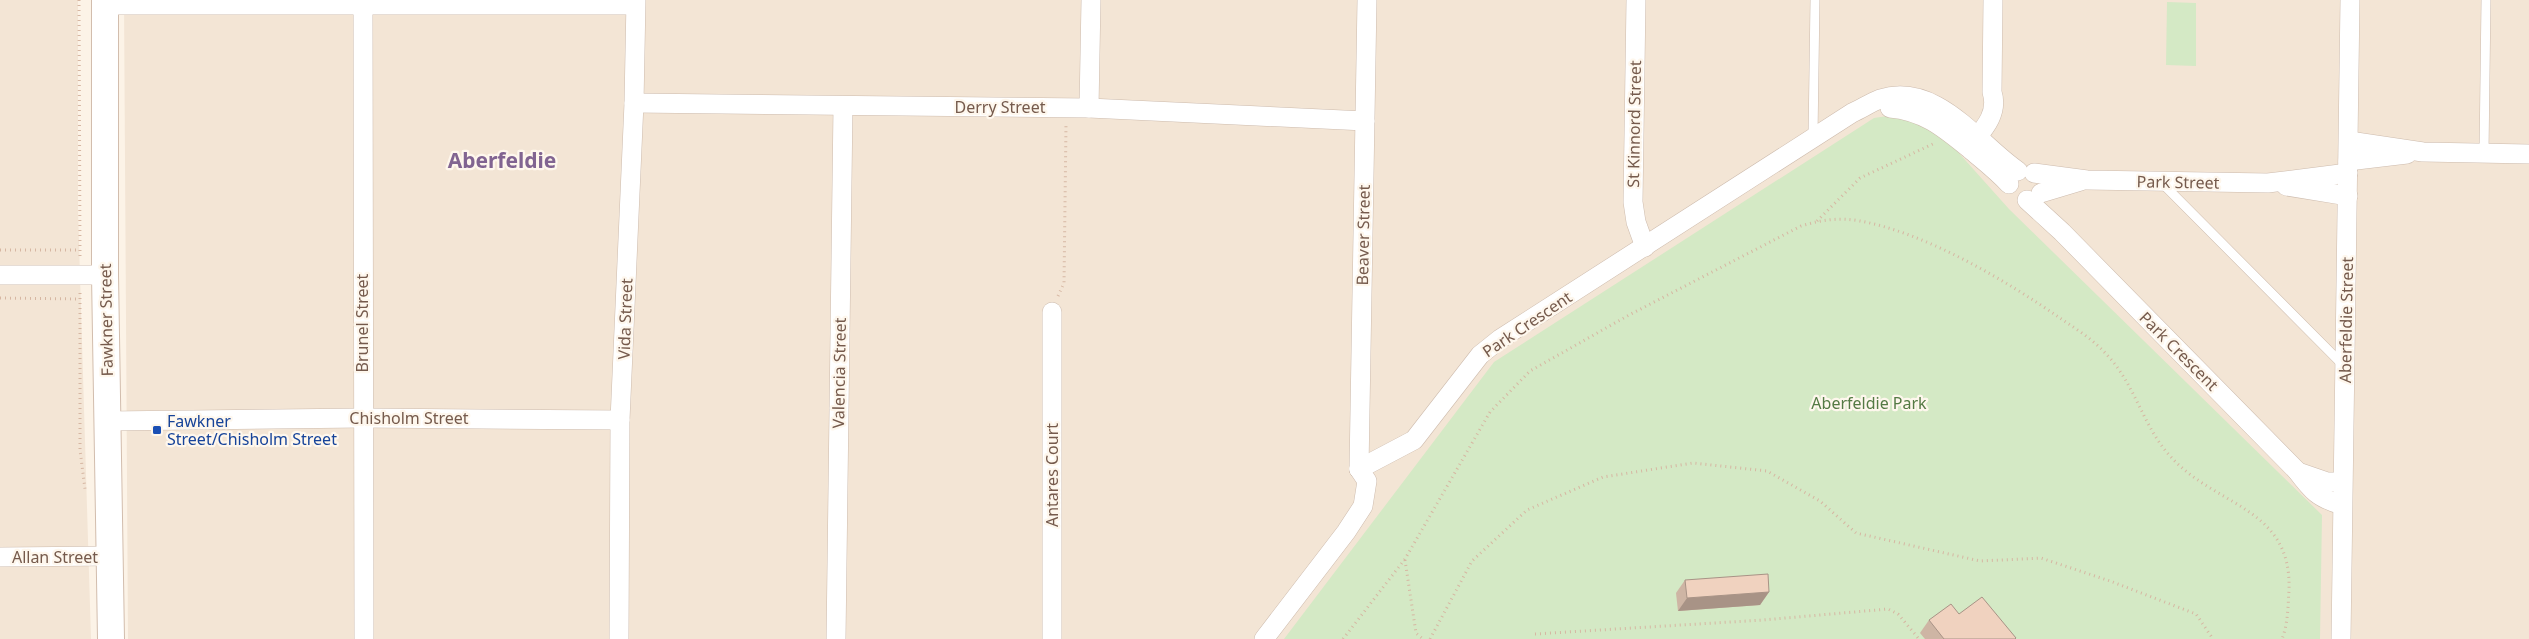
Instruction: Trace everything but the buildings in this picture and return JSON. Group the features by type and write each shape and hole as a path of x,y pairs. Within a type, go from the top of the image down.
{"street":[{"path":"1089,108 1091,0"},
{"name":"Beaver Street","path":"1359,469 1367,0"},
{"name":"St Kinnord Street","path":"1636,0 1633,202 1636,222 1644,247"},
{"path":"1964,136 1989,122 1992,112 1994,100 1992,92 1993,0"},
{"name":"Aberfeldie Street","path":"2341,639 2350,0"},
{"path":"105,3 363,6 635,3"},
{"name":"Fawkner Street","path":"105,3 105,275 111,639"},
{"name":"Vida Street","path":"619,639 620,420 634,103 635,3"},
{"name":"Brunel Street","path":"363,6 362,418 364,639"},
{"name":"Park Crescent","path":"1359,469 1414,440 1480,355 1500,339 1864,107 1880,99 1911,98 1938,108 1964,136 1999,158 2020,176 2016,195 2036,196 2062,232 2297,471 2313,492 2324,500 2342,505"},
{"name":"Derry Street","path":"634,103 1089,108 1365,121"},
{"name":"Valencia Street","path":"836,639 843,106"},
{"name":"Park Street","path":"2349,141 2423,152 2529,154"},
{"name":"Park Street","path":"2268,183 2423,152"},
{"path":"2020,176 2040,180 2036,196"},
{"name":"Park Street","path":"2020,176 2088,180 2268,183 2348,196"},
{"name":"Park Street","path":"2036,196 2088,180"},
{"path":"0,275 105,275"},
{"name":"Antares Court","path":"1052,312 1052,639"},
{"name":"Chisholm Street","path":"107,421 362,418 620,420"},
{"path":"1264,639 1346,532 1363,506 1367,481 1359,469"},
{"name":"Park Crescent","path":"2297,471 2327,482 2342,482"},
{"name":"Allan Street","path":"0,557 110,556"}],"lane":[{"path":"1813,138 1815,0"},
{"path":"2484,153 2486,0"},
{"path":"2161,182 2345,368"}],"path":[{"path":"1052,312 1064,283 1067,108"},
{"path":"1816,221 1860,178 1942,140 1964,136"},
{"path":"1343,639 1405,560 1490,412 1530,371 1638,310 1801,226 1828,218 1858,220 1888,227 1950,254 2033,299 2084,335 2106,354 2120,370 2153,436 2170,456 2182,469 2248,512 2270,529 2282,546 2288,560 2289,582 2288,604 2282,639"},
{"path":"0,250 80,250"},
{"path":"0,298 80,298"},
{"path":"1430,639 1472,561 1527,510 1603,477 1693,463 1767,471 1820,501 1856,533 1980,561 2041,558 2110,581 2196,614 2213,639"},
{"path":"1405,560 1416,633 1422,639"},
{"path":"1535,634 1763,620 1888,609 1898,614 1918,639"}],"shaded area":[{"path":"0,0 78,0 78,210 91,639 0,639"},
{"path":"124,0 2529,0 2529,639 128,639"}],"green space":[{"path":"2167,2 2196,3 2196,66 2166,65"},
{"name":"Aberfeldie Park","path":"1894,115 1928,125 1949,142 2009,209 2322,515 2320,639 1284,639 1494,362 1874,118"}],"place":[{"name":"Fawkner Street/Chisholm Street","path":"157,430"}],"district":[{"name":"Aberfeldie","path":"502,161"}]}
